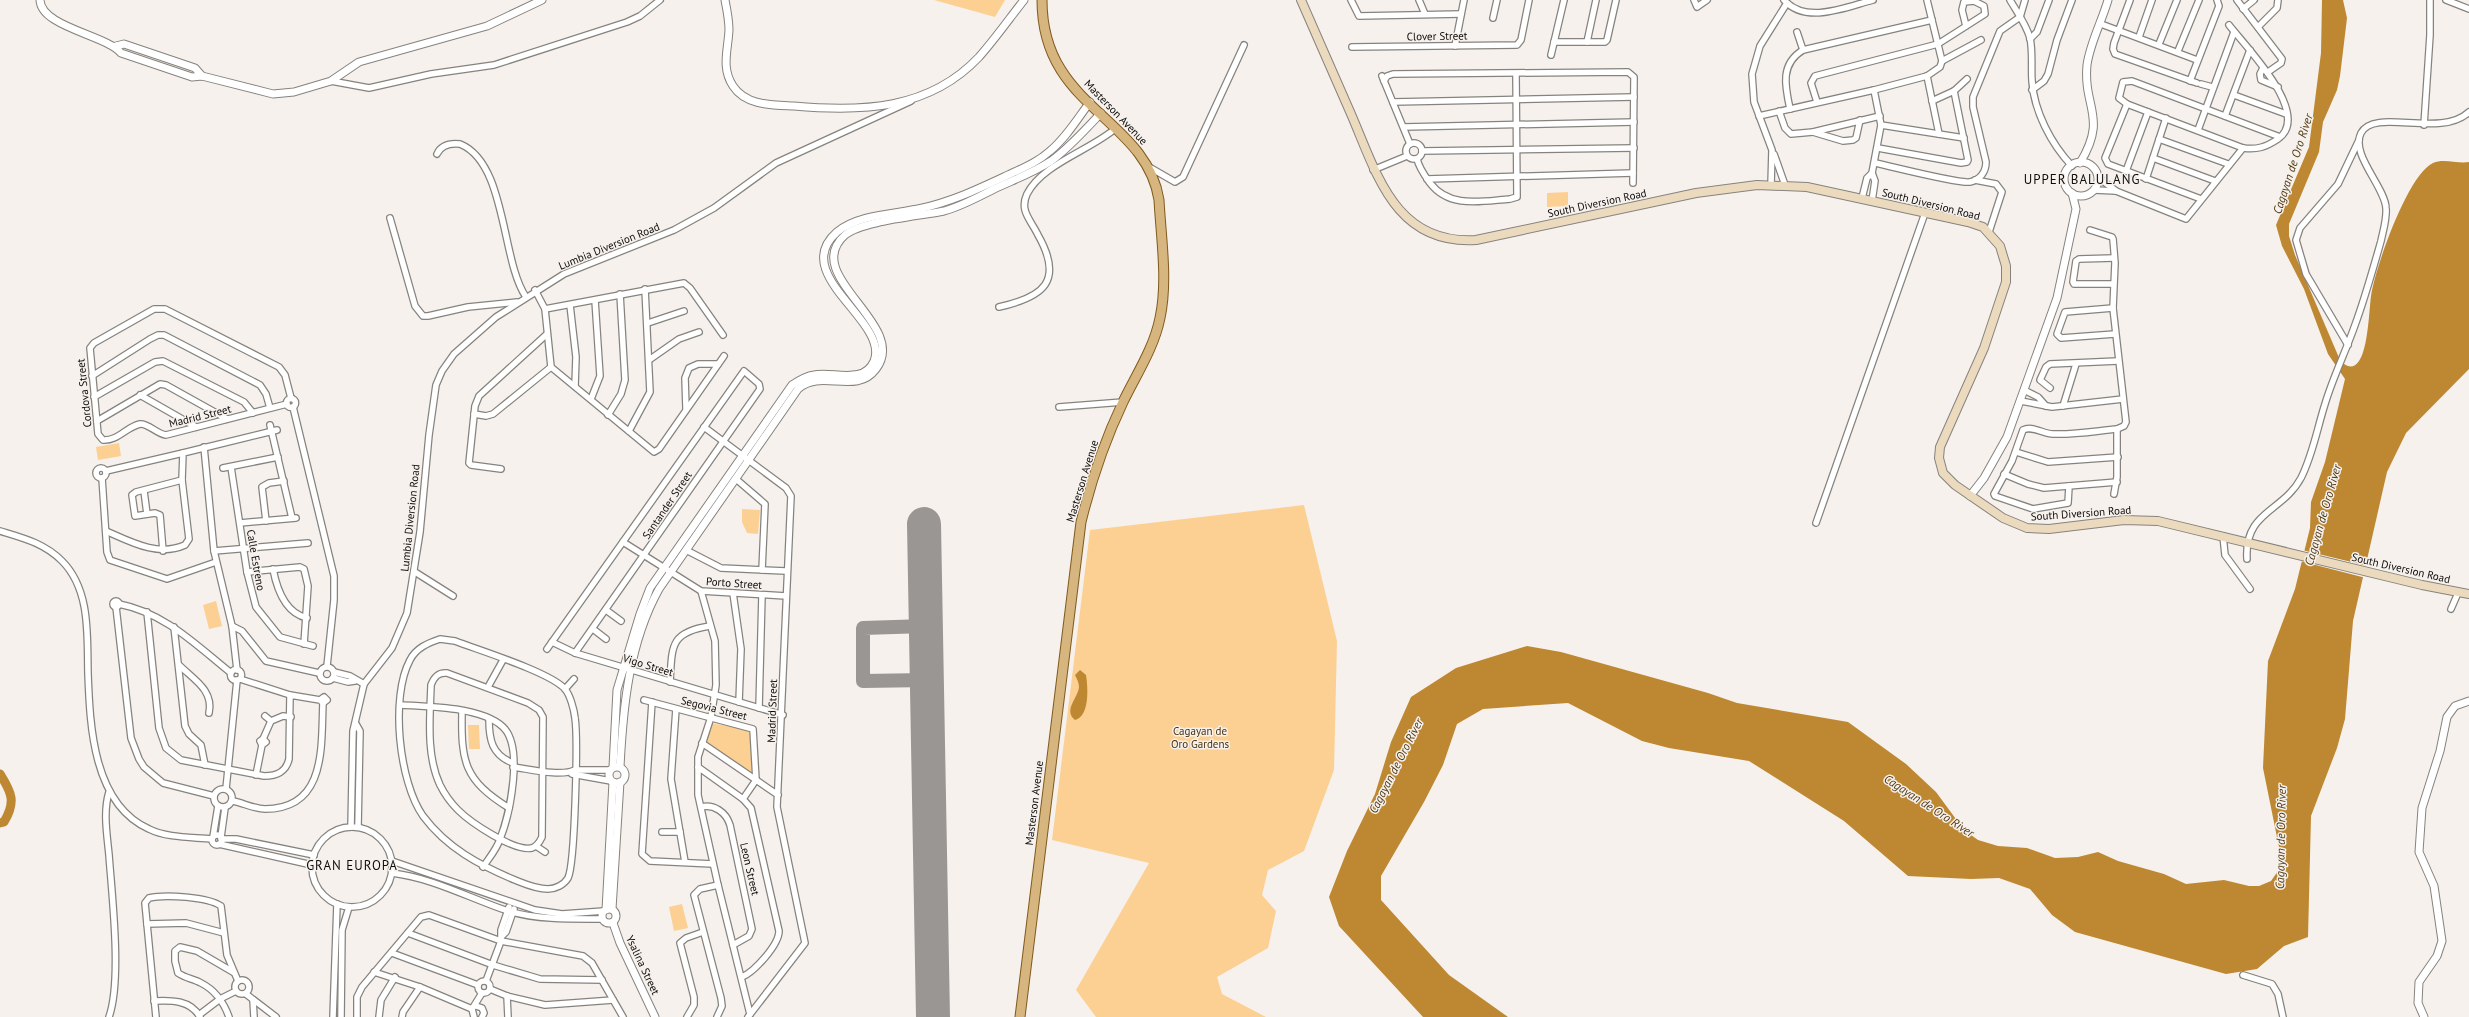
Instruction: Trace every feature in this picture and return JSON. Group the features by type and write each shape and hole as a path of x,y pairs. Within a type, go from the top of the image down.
{"main road":[{"name":"Masterson Avenue","path":"1020,1017 1078,536 1095,473 1123,402 1155,334 1162,302 1159,200 1157,187 1149,167 1131,142 1090,102 1062,71 1045,35 1042,0"},
{"name":"South Diversion Road","path":"1301,0 1373,170 1391,201 1411,221 1431,233 1464,241 1492,238 1718,188 1771,185 1785,185 1862,198 1968,222 1989,232 2002,252 2006,282 1984,348 1939,451 1941,469 1947,478 1970,496 2003,518 2026,528 2049,529 2124,520 2146,520 2183,525 2422,585 2469,594"}],"street":[{"path":"40,0 46,12 56,20 77,31 116,46 121,53 192,77 202,76 273,94 294,92 331,81 359,62 487,26 542,0"},
{"path":"331,81 369,88 431,74 494,65 627,22 644,13 660,0"},
{"path":"725,0 729,29 726,69 733,86 747,99 783,105 844,109 871,107 913,100 942,87 974,61 1024,0"},
{"path":"1352,0 1358,16 1461,14"},
{"path":"1419,0 1425,14"},
{"path":"1455,46 1464,0"},
{"path":"1493,18 1496,0"},
{"name":"Clover Street","path":"1352,47 1455,46 1520,43 1529,0"},
{"path":"1551,55 1564,0"},
{"path":"1587,42 1596,0"},
{"path":"1554,42 1604,42 1607,40 1616,0"},
{"path":"1694,0 1697,7 1707,0"},
{"path":"1785,185 1759,116 1751,88 1752,68 1760,46 1786,2 1808,13 1818,13 1872,0"},
{"path":"1759,116 1874,90 1927,76 1940,68 1942,61 1927,0"},
{"path":"2010,0 2030,38 2032,90 2050,135 2061,154 2072,166"},
{"path":"1875,163 1965,182 1980,178 1986,167 1973,107 1973,97 2000,31 2020,17 2025,0"},
{"path":"2030,38 2037,32 2049,0"},
{"path":"2032,90 2044,81 2048,74 2056,40 2072,0"},
{"path":"2076,209 2072,193 2067,188 2065,178 2072,166 2080,162 2088,149 2095,121 2086,87 2087,64 2108,0"},
{"path":"2130,0 2112,50 2115,54 2190,81 2212,87"},
{"path":"2139,37 2152,0"},
{"path":"2159,44 2176,0"},
{"path":"2178,51 2199,0"},
{"path":"2190,81 2197,60 2220,6 2217,0"},
{"path":"2237,0 2282,60 2260,74 2260,80 2278,87"},
{"path":"2244,9 2254,0"},
{"path":"2258,27 2277,8 2278,0"},
{"path":"2424,125 2430,35 2430,0"},
{"path":"2446,0 2469,8"},
{"path":"1817,102 1811,83 1816,76 1938,44 1985,14 1984,6 1974,1 1964,2 1962,10 1966,26"},
{"path":"1790,109 1785,83 1786,74 1793,58 1803,50 1932,20"},
{"path":"2101,24 2178,51 2197,60"},
{"path":"2229,25 2278,87 2286,114 2287,125 2280,137 2263,147 2243,148 2121,101 2120,95 2123,82 2132,81 2280,137"},
{"path":"1797,32 1803,50"},
{"path":"2198,130 2212,87 2234,32"},
{"path":"1942,61 1981,40"},
{"path":"1149,167 1175,182 1183,177 1244,45"},
{"path":"2226,116 2250,50"},
{"path":"1410,144 1383,79 1393,74 1516,75 1628,72 1634,77 1633,183"},
{"path":"1417,159 1426,179 1435,191 1452,200 1467,202 1515,198 1518,193 1516,75"},
{"path":"1927,76 1939,134"},
{"path":"1932,101 1954,91 1967,79"},
{"path":"1862,198 1867,178 1872,173 1875,163 1881,125 1874,90"},
{"path":"1878,148 1964,163 1968,160 1954,91"},
{"path":"2234,95 2286,114"},
{"path":"1393,102 1634,97"},
{"name":"Lumbia Diversion Road","path":"351,827 353,731 356,724 358,702 364,684 398,637 407,613 415,572 429,435 439,377 454,354 496,316 535,290 590,262 674,230 714,208 776,163 913,100"},
{"path":"614,768 617,690 644,600 664,568 792,385 805,377 818,374 855,376 869,368 874,360 876,347 872,335 828,276 826,250 836,233 851,223 957,200 1035,162 1052,150 1090,102"},
{"path":"2127,104 2105,158 2109,164 2201,199"},
{"path":"1779,111 1789,133 1813,132 1880,116"},
{"path":"2126,171 2148,112"},
{"path":"2347,347 2306,274 2296,240 2300,228 2338,184 2365,129 2375,123 2392,121 2424,125 2453,122 2469,112"},
{"path":"613,923 608,924 606,912 615,782 608,774 614,768 626,690 646,616 659,589 670,572 750,461 793,395 807,383 820,380 858,382 869,377 881,360 883,346 877,331 843,283 835,267 835,249 843,236 860,227 934,213 961,205 1033,171 1058,156 1101,113"},
{"path":"2146,179 2166,118"},
{"path":"1813,132 1842,141 1853,140 1856,138 1860,120"},
{"path":"1404,127 1634,122"},
{"path":"1881,125 1964,138"},
{"path":"1072,126 1080,134"},
{"path":"999,307 1031,297 1044,287 1050,276 1049,263 1042,243 1024,208 1024,201 1034,182 1103,139 1116,128"},
{"path":"2159,139 2228,164"},
{"path":"2247,559 2247,542 2260,516 2295,489 2313,453 2325,403 2347,347 2381,240 2386,208 2383,197 2362,155 2359,140"},
{"path":"437,154 441,148 448,145 460,144 482,162 501,210 519,282 526,297"},
{"path":"1410,144 1417,144 1422,151"},
{"path":"1410,144 1406,149 1407,156 1413,160 1417,159"},
{"path":"1422,151 1634,148"},
{"path":"2088,149 2091,165 2098,177 2116,191 2186,219 2228,164 2243,148"},
{"path":"1052,150 1058,156"},
{"path":"1771,185 1772,150"},
{"path":"1417,159 1422,151"},
{"path":"1373,170 1407,156"},
{"path":"2153,158 2215,181"},
{"path":"2080,162 2091,165"},
{"path":"1426,179 1633,173"},
{"path":"1872,173 1875,181 1872,201"},
{"path":"2094,190 2098,177"},
{"path":"1975,180 1996,184 2002,192 1989,232"},
{"path":"1970,496 1997,457 2007,438 2057,298 2076,209 2087,194 2094,190 2116,191"},
{"path":"2072,193 2087,194"},
{"path":"1816,523 1925,213"},
{"path":"390,218 415,306 423,316 468,307 519,302"},
{"path":"2069,486 2068,502 2030,509 1995,496 1994,492 2016,452 2023,430 2026,428 2053,434 2116,429 2124,426 2126,422 2114,334 2114,258 2112,237 2090,230"},
{"path":"2113,284 2074,284 2072,282 2076,261 2079,259 2114,258"},
{"path":"545,309 682,283 687,285 723,335"},
{"path":"629,431 649,396 648,323 645,289"},
{"path":"535,290 545,309 551,367 608,415 656,452 724,356"},
{"path":"608,415 621,394 625,380 620,294"},
{"path":"590,399 600,376 595,300"},
{"path":"570,305 576,357 575,386"},
{"path":"2113,308 2065,312 2057,334 2061,338 2114,334"},
{"name":"Cordova Street","path":"100,439 96,421 91,345 154,309 165,309 279,367 284,375 291,398"},
{"path":"648,323 684,311"},
{"path":"649,360 678,339 699,332"},
{"path":"501,469 471,465 469,463 474,414 479,396 547,334"},
{"path":"92,376 155,337 164,335 260,386 266,394 270,408"},
{"path":"94,397 150,364 163,361 244,402 254,412"},
{"path":"2050,388 2040,380 2047,365 2054,363 2076,364 2118,361"},
{"path":"686,408 685,378 689,368 698,364 718,364"},
{"path":"2063,406 2076,364"},
{"path":"474,414 486,416 493,414 551,367"},
{"name":"Santander Street","path":"575,653 760,388 758,383 744,371 704,427"},
{"path":"96,421 140,395 163,384 227,419"},
{"path":"2024,390 2038,397 2046,406"},
{"path":"140,395 196,428"},
{"path":"292,407 296,402 291,398 287,404 292,407 333,570 334,600 327,666 333,675 348,682 355,681 364,684"},
{"path":"2021,400 2046,406 2063,406 2122,399"},
{"path":"1059,407 1123,402"},
{"name":"Madrid Street","path":"100,439 112,439 141,424 166,435 287,404"},
{"path":"776,407 783,411"},
{"path":"240,523 294,518 278,457 274,431 270,425"},
{"path":"547,649 704,427"},
{"name":"Madrid Street","path":"704,427 791,493 786,571 783,715 778,795 779,821 805,943 749,1016"},
{"path":"2114,494 2117,482 2118,457 2116,429"},
{"path":"216,562 174,578 160,578 110,560 107,552 102,478 106,475 106,471 274,431"},
{"path":"204,447 214,551 232,626 234,671 232,678 322,702 321,761 318,775 307,791 294,801 274,808 264,809 233,800"},
{"path":"2016,452 2048,462 2118,457"},
{"path":"106,531 147,548 163,551 179,548 188,542 182,480 183,453"},
{"path":"223,468 278,457"},
{"name":"Calle Estreno","path":"231,467 247,572 256,607 276,633 286,640 313,646"},
{"path":"2004,474 2037,487 2117,482"},
{"path":"736,479 765,504 762,570"},
{"path":"163,551 160,515 156,513 136,516 133,512 132,495 144,490 182,480"},
{"path":"266,521 262,487 269,483 284,481"},
{"path":"144,490 147,514"},
{"path":"0,531 27,539 52,552 71,572 78,587 87,629 88,675 94,740 99,765 109,792 131,818 149,830 212,838"},
{"path":"2223,536 2225,555 2250,589"},
{"name":"Porto Street","path":"623,542 701,592 786,596"},
{"path":"214,551 308,543"},
{"path":"686,550 721,568 786,571"},
{"path":"247,572 300,567 304,569 308,586 307,618 304,644"},
{"path":"273,569 281,596 294,612 307,618"},
{"path":"415,572 453,596"},
{"path":"701,592 716,652 715,695 711,717 702,742 698,768 701,807 718,885 742,977 749,1016"},
{"path":"733,593 741,649 739,702"},
{"path":"2451,609 2458,593"},
{"path":"759,708 762,595"},
{"path":"214,796 163,783 156,779 138,759 129,726 118,605 147,612 190,637 234,671 241,673 238,679 226,789"},
{"path":"606,610 621,621"},
{"path":"147,612 162,740 166,748 177,758 256,775 275,776 288,765 291,717 290,694"},
{"path":"232,626 242,631 266,662 319,673 324,681 333,675"},
{"path":"670,682 673,646 677,639 692,629 710,626"},
{"path":"174,627 185,726 189,734 201,745 205,765"},
{"path":"592,629 606,640"},
{"path":"440,639 455,641 503,660 542,674 565,689 575,717 572,860 567,880 552,889 543,889 483,867 462,854 444,839 423,816 413,799 403,766 400,705 401,689 410,660 426,644 440,639"},
{"name":"Vigo Street","path":"552,642 575,653 783,715"},
{"path":"488,687 503,660"},
{"path":"179,665 197,680 206,693 210,706 209,713"},
{"path":"319,673 322,668 327,666"},
{"path":"447,673 528,703 539,710 543,717 544,726 544,772 542,837 536,846 526,848 500,839 472,822 457,809 440,785 432,759 430,706 433,678 438,674 447,673"},
{"path":"565,689 574,680"},
{"name":"Segovia Street","path":"644,700 711,717 754,730 756,780"},
{"path":"2424,1017 2418,1003 2419,982 2437,956 2442,941 2434,886 2419,852 2422,808 2440,751 2447,717 2455,706 2469,701"},
{"path":"652,702 642,854 650,861 713,864"},
{"path":"400,705 430,706 462,711 489,719 502,727 509,737 513,765 509,808 500,839 483,867"},
{"path":"676,708 671,778 685,862"},
{"path":"462,711 462,752 469,772 481,788 509,808"},
{"path":"265,716 271,721"},
{"path":"256,775 262,745 266,742 263,739 271,721 283,716 291,717"},
{"path":"489,719 489,732 493,747 502,758 513,765 544,772 573,773 614,768 625,775 615,782 573,773"},
{"name":"Lumbia Diversion Road","path":"356,724 360,731 358,827"},
{"path":"702,742 778,795"},
{"path":"698,768 743,799 752,811 779,931 776,943 758,965 749,974 742,977"},
{"path":"743,799 756,780"},
{"path":"214,796 218,790 226,789 231,793 233,800"},
{"path":"109,792 106,815 114,949 114,989 109,1017"},
{"path":"214,796 218,806 212,838 214,844 220,840 236,839 314,855"},
{"path":"220,840 225,808 233,800"},
{"path":"218,806 225,808"},
{"name":"Leon Street","path":"701,807 712,807 723,813 730,826 752,929 749,936 733,945"},
{"path":"358,827 371,832 381,839 388,849 392,861 392,873 382,894 366,904 349,907 337,904 320,891 314,882 312,865 314,855 319,844 327,836 337,830 358,827"},
{"path":"662,832 680,832"},
{"path":"220,840 312,865"},
{"path":"536,846 545,852"},
{"path":"392,861 513,903 562,914 606,912"},
{"path":"392,873 424,879 510,911 560,920 606,912"},
{"path":"717,1017 722,1006 721,998 694,895 700,889 718,885"},
{"path":"156,1017 144,903 149,898 198,899 221,906 224,932 233,972 238,981"},
{"path":"486,981 502,938 501,930 513,903"},
{"path":"333,1017 337,904"},
{"path":"341,1017 342,930 349,907"},
{"name":"Ysalina Street","path":"606,912 617,917 613,923 620,943 655,1017"},
{"path":"357,1017 357,997 374,972 392,953 421,917 429,915 502,938 582,956 592,963 623,1017"},
{"path":"147,924 186,924 224,932"},
{"path":"687,1017 694,1005 694,997 680,943 686,938 703,932"},
{"path":"408,933 493,965 540,979 602,980"},
{"path":"229,1017 220,999 202,983 178,973 175,961 175,951 180,948 197,951 233,972"},
{"path":"392,953 478,985"},
{"path":"374,972 395,977 474,1008 482,1008 484,1013 482,1017"},
{"path":"2243,975 2272,984 2278,994 2283,1017"},
{"path":"379,1017 381,1000 395,977"},
{"path":"238,981 244,980 248,983 250,989 246,994"},
{"path":"238,981 235,986 236,991 241,995 246,994 276,1017"},
{"path":"478,985 481,981 486,981"},
{"path":"486,981 490,989 507,996 545,1005 613,1000"},
{"path":"478,985 478,989 482,992"},
{"path":"402,1017 403,1012 420,987"},
{"path":"482,992 486,992 490,989"},
{"path":"154,1001 179,1002 189,1006 200,1016 220,999 236,991"},
{"path":"474,1017 474,1008 482,992"},
{"path":"507,996 508,1017"},
{"path":"253,1000 254,1017"}],"green space":[{"path":"934,0 1005,0 995,17"},
{"path":"1568,192 1568,206 1547,207 1547,193"},
{"path":"119,443 121,456 98,460 96,447"},
{"name":"Cagayan de Oro Gardens","path":"1304,505 1337,641 1334,770 1304,851 1268,870 1262,895 1276,911 1268,948 1217,977 1222,994 1266,1017 1096,1017 1076,990 1149,863 1052,840 1090,530"},
{"path":"742,509 760,510 758,534 747,533 742,522"},
{"path":"216,601 222,626 209,629 203,605"},
{"path":"711,723 753,731 753,774 705,742"},
{"path":"468,725 479,725 480,749 469,749"},
{"path":"682,904 688,928 674,931 669,907"}],"water":[{"name":"Cagayan de Oro River","path":"2322,0 2343,0 2347,18 2337,90 2323,122 2319,152 2289,224 2289,236 2295,255 2340,360 2347,366 2354,366 2359,361 2364,348 2368,330 2371,296 2379,265 2394,223 2413,184 2423,171 2433,163 2442,161 2469,162 2469,369 2406,433 2387,472 2353,621 2345,719 2337,748 2311,816 2308,937 2284,946 2257,969 2226,974 2075,932 2052,915 2030,889 1999,878 1971,879 1908,876 1844,821 1749,761 1669,748 1642,741 1568,703 1483,709 1457,724 1443,765 1424,802 1381,876 1381,900 1449,975 1508,1017 1423,1017 1339,926 1329,897 1347,851 1375,794 1391,742 1411,697 1456,668 1527,646 1561,652 1708,693 1737,703 1848,722 1906,764 1936,792 1964,830 1978,840 1998,846 2027,848 2055,858 2078,857 2098,852 2118,861 2164,874 2186,884 2224,880 2249,886 2259,886 2271,881 2278,871 2280,852 2263,768 2268,661 2295,589 2310,528 2311,502 2325,462 2345,379 2328,354 2304,289 2282,246 2276,225 2309,147 2321,53"},
{"path":"1080,670 1086,675 1087,700 1083,713 1075,720 1070,712 1079,687 1075,675"}],"pier":[{"path":"2302,550 2368,566 2366,578 2300,561"}],"waterway":[{"path":"0,774 10,792 11,798 8,815 4,822 0,823"}],"taxiway":[{"path":"926,626 863,628 863,681 927,680"}],"runway":[{"path":"924,524 933,1017"}],"district":[{"name":"UPPER BALULANG","path":"2082,179"},
{"name":"GRAN EUROPA","path":"352,865"}]}
